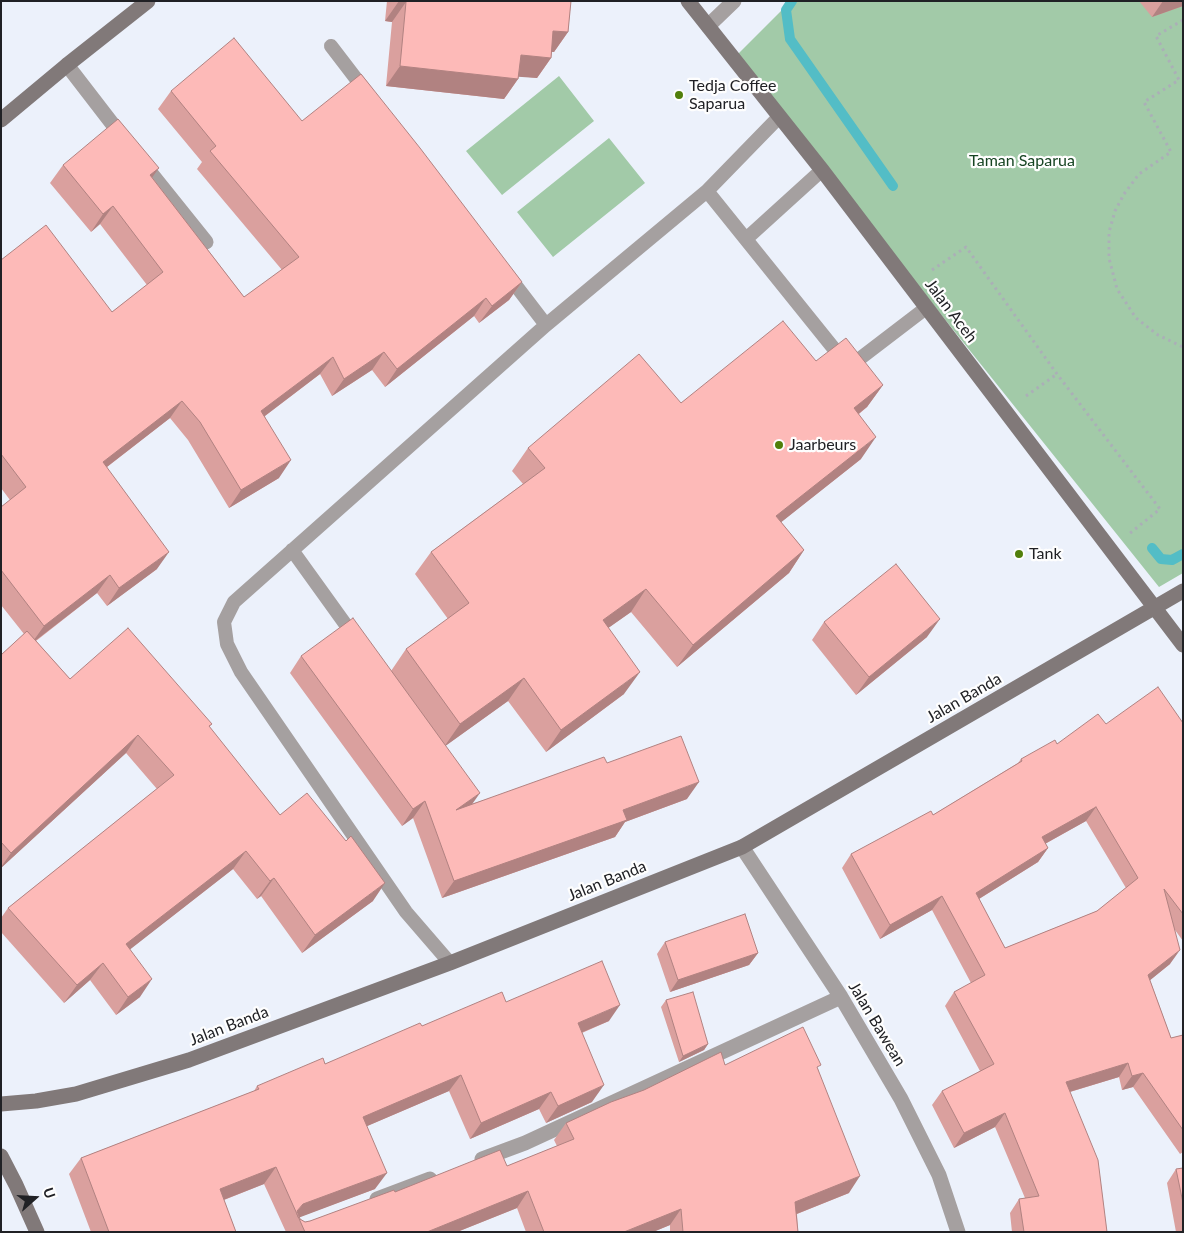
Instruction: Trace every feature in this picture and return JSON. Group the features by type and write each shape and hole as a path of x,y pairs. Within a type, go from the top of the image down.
{"street":[{"path":"1,120 148,1"},
{"name":"Jalan Aceh","path":"688,1 822,170 1183,644"},
{"path":"708,26 734,1"},
{"path":"67,65 87,94 206,242"},
{"name":"Jalan Banda","path":"1,1104 36,1101 76,1094 189,1060 450,963 742,847 1183,591"},
{"name":"Jalan Bawean","path":"742,847 841,997 901,1099 939,1175 958,1232"},
{"path":"470,1164 525,1143 841,997"},
{"path":"1,1156 37,1232"},
{"path":"360,1205 442,1174"}],"lane":[{"path":"331,46 373,100"},
{"path":"450,963 406,912 241,672 227,644 224,622 234,602 546,325 707,191 779,117"},
{"path":"746,239 822,170"},
{"path":"707,191 839,355 847,359 858,360 926,308"},
{"path":"498,263 546,325"},
{"path":"292,550 366,652"}],"path":[{"path":"1183,20 1156,36 1179,80 1144,102 1171,152 1139,174 1124,194 1115,211 1109,232 1109,258 1117,289 1136,318 1158,335 1183,347"},
{"path":"932,270 966,247 1057,374 1160,509 1128,534"},
{"path":"1026,396 1057,374"}],"green space":[{"name":"Taman Saparua","path":"791,1 1183,1 1183,573 1159,587 735,57"},
{"path":"559,76 594,121 502,195 466,151"},
{"path":"609,138 645,183 553,257 517,212"}],"building":[{"path":"400,1 571,1 568,32 553,31 551,58 521,55 518,79 400,66 406,2"},
{"path":"234,38 302,121 361,74 522,282 492,306 486,298 397,369 384,352 344,379 333,357 261,411 291,460 241,490 200,422 182,401 103,462 169,552 119,588 110,575 44,626 1,570 1,507 26,487 1,454 1,260 46,225 112,312 163,272 113,206 103,214 63,165 118,119 159,168 150,175 244,297 299,257 210,151 216,146 171,91"},
{"path":"783,321 816,361 846,338 883,385 854,408 876,437 776,516 804,550 693,645 646,589 603,620 640,672 561,730 524,678 460,724 406,649 469,603 431,552 545,468 528,448 639,354 681,403"},
{"path":"896,564 940,619 869,677 824,622"},
{"path":"353,618 480,793 456,810 604,757 607,763 681,736 699,782 623,810 627,820 454,881 425,801 413,809 301,656"},
{"path":"128,628 212,724 209,726 280,815 307,793 346,841 351,836 385,883 315,935 274,878 270,881 246,851 126,944 152,979 128,997 103,963 77,985 8,908 174,775 138,735 11,853 1,842 1,655 27,631 70,679"},
{"path":"1158,687 1183,723 1183,914 1164,889 1180,950 1148,975 1171,1038 1183,1035 1183,1130 1143,1073 1132,1076 1128,1063 1066,1082 1098,1160 1107,1232 1024,1232 1019,1199 1039,1196 1005,1113 964,1133 942,1091 994,1064 954,992 985,975 942,896 890,925 851,854 931,811 933,815 1022,761 1021,759 1055,740 1057,744 1098,714 1106,724","holes":["1096,807 1138,878 1097,911 1005,948 976,893 1048,848 1042,837"]},
{"path":"745,914 758,953 678,980 665,942"},
{"path":"602,961 620,1005 578,1023 604,1085 558,1106 551,1092 481,1123 461,1075 363,1117 387,1173 303,1204 297,1211 300,1219 305,1222 310,1221 394,1190 395,1192 500,1150 507,1166 574,1139 566,1123 611,1102 644,1090 721,1052 725,1065 803,1027 821,1065 817,1067 860,1176 795,1202 798,1232 683,1232 681,1209 624,1232 544,1232 528,1191 427,1232 305,1232 276,1167 220,1189 236,1232 109,1232 81,1158 259,1089 257,1086 323,1058 325,1064 420,1023 422,1026 502,992 506,1002"},
{"path":"693,992 708,1044 683,1056 666,1000"},
{"path":"1183,1168 1183,1203 1176,1169"}],"waterway":[{"path":"792,1 786,10 790,39 893,186"},
{"path":"1152,548 1161,559 1172,560 1183,554"}],"place":[{"name":"Tedja Coffee Saparua","path":"679,95"},
{"name":"Jaarbeurs","path":"779,445"},
{"name":"Tank","path":"1019,554"}]}
